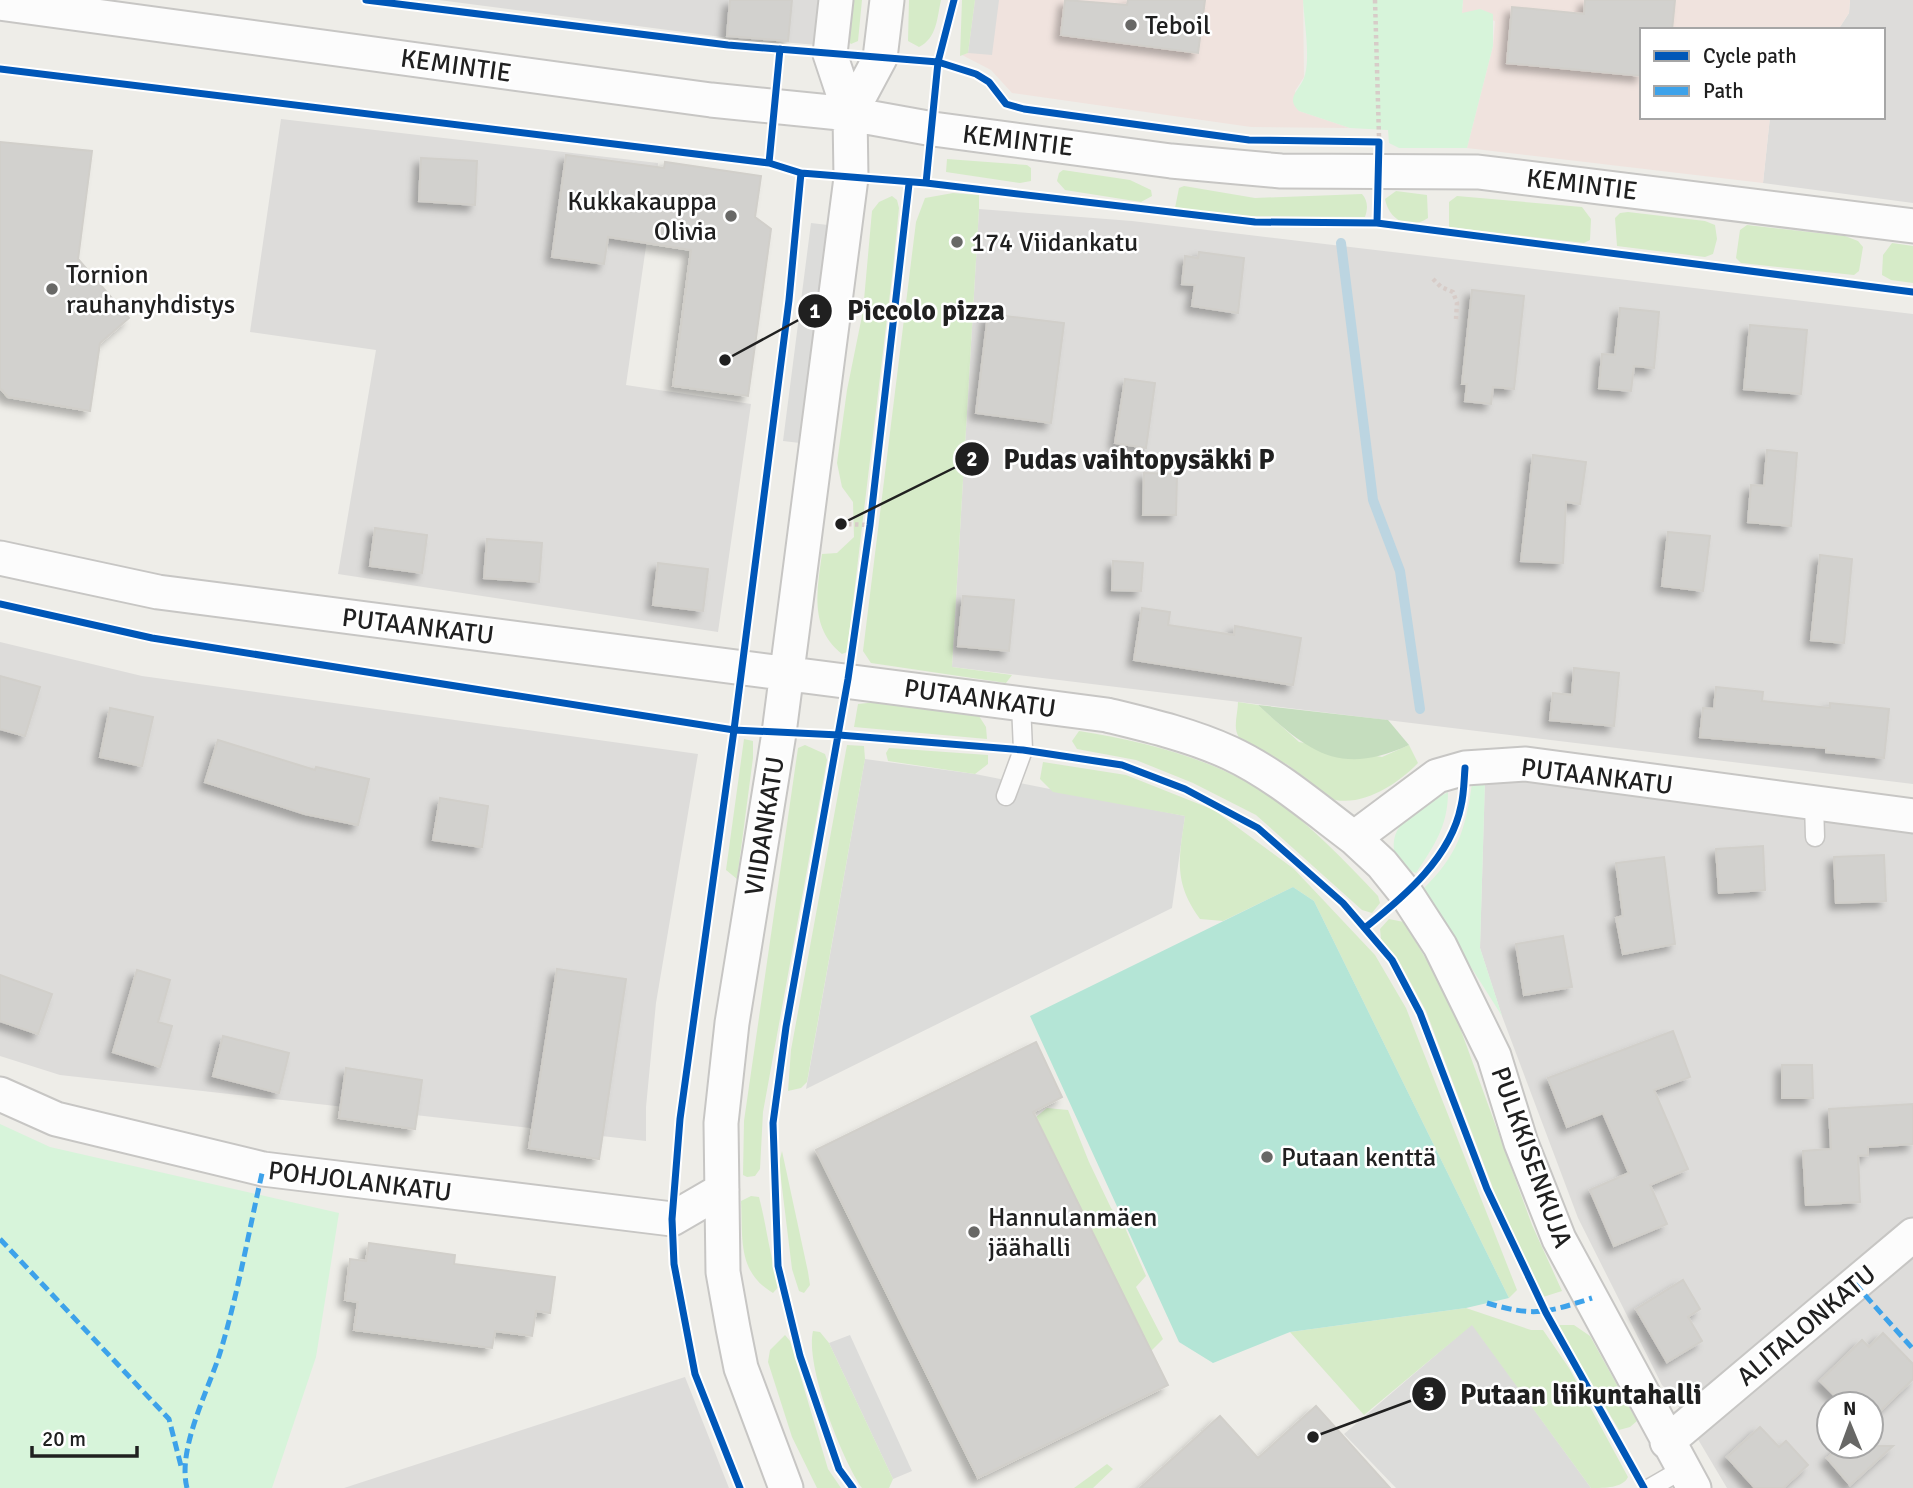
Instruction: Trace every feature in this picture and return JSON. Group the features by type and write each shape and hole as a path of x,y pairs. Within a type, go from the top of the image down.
{"street":[{"name":"VIIDANKATU","path":"786,1488 741,1368 723,1272 721,1124 732,1023 779,733 851,178 850,114 830,54 836,0"},
{"name":"VIIDANKATU","path":"850,114 880,58 887,0"},
{"name":"KEMINTIE","path":"0,3 711,100 850,114 933,129 1245,170 1374,151 1478,172 1913,226"},
{"name":"PUTAANKATU","path":"0,558 158,592 1107,715 1170,731 1230,754 1286,788 1354,838 1437,776 1465,768 1526,764 1913,816"},
{"name":"PULKKISENKUJA","path":"1354,838 1382,864 1407,895 1464,992 1494,1056 1521,1143 1559,1240 1682,1466"},
{"name":"POHJOLANKATU","path":"0,1094 56,1119 263,1169 672,1219 722,1191"},
{"name":"ALITALONKATU","path":"1682,1466 1913,1235"}],"lane":[{"path":"1006,796 1023,750 1021,704"},
{"path":"1814,803 1815,837"},
{"path":"1650,1488 1682,1466"}],"path":[{"path":"1374,151 1375,0"},
{"path":"1433,279 1441,287 1453,292 1457,303 1456,319"},
{"path":"868,536 871,511"},
{"path":"841,524 870,525"}],"shaded area":[{"path":"439,0 822,0 818,45 729,38"},
{"path":"975,0 1303,0 1304,77 1295,91 1299,111 1350,128 1251,127 1012,93 991,70 962,55 968,53"},
{"path":"975,0 999,0 992,55 968,53"},
{"path":"1463,0 1850,0 1849,13 1839,28 1640,28 1640,119 1770,119 1763,183 1467,148 1493,46 1495,21 1462,13"},
{"path":"1850,0 1913,0 1913,203 1763,183 1770,119 1885,119 1885,28 1839,28 1849,13"},
{"path":"281,119 658,163 626,385 751,404 718,632 338,574 376,350 250,332"},
{"path":"979,209 1132,221 1913,314 1913,784 952,667"},
{"path":"811,223 828,225 800,443 783,441"},
{"path":"0,642 142,676 698,754 656,1003 646,1107 646,1141 60,1075 0,1056"},
{"path":"865,759 975,774 1185,816 1172,908 806,1089"},
{"path":"1518,776 1913,832 1913,1488 1727,1488 1671,1394 1662,1385 1578,1218 1502,1016 1480,948 1485,779"},
{"path":"1472,1324 1591,1488 1396,1488 1344,1434"},
{"path":"850,1335 912,1471 893,1479 829,1343"},
{"path":"685,1377 729,1488 344,1488"}],"green space":[{"path":"850,0 862,0 858,41 851,44 846,39"},
{"path":"909,0 941,0 933,33 919,47 908,41"},
{"path":"962,0 975,0 968,53 960,56"},
{"path":"1303,0 1463,0 1462,13 1480,9 1493,14 1493,46 1467,148 1399,148 1389,143 1388,130 1350,128 1299,111 1293,98 1306,70"},
{"path":"947,159 1027,165 1031,168 1031,181 1020,183 946,172"},
{"path":"1063,170 1130,180 1151,190 1152,196 1141,202 1065,190 1057,181"},
{"path":"1184,186 1255,198 1362,194 1367,211 1365,217 1239,216 1175,208 1179,188"},
{"path":"1396,191 1427,195 1428,218 1421,222 1407,223 1395,218 1385,199"},
{"path":"953,193 979,195 979,209 952,667 1012,675 1006,683 871,663 863,651 916,222 925,198"},
{"path":"892,196 897,200 899,208 893,268 847,652 842,654 831,644 820,620 818,581 822,554 837,553 854,537 853,502 842,487 837,463 847,390 863,311 872,211 879,202"},
{"path":"1457,196 1582,207 1591,219 1590,240 1584,243 1449,227 1449,202"},
{"path":"1620,213 1705,221 1715,225 1717,239 1713,254 1705,257 1617,246 1615,218"},
{"path":"1747,225 1845,236 1858,241 1863,247 1859,271 1854,275 1741,263 1736,258 1740,230"},
{"path":"1892,243 1913,246 1913,283 1891,280 1882,275 1883,255"},
{"path":"877,702 979,716 986,727 987,739 854,727 858,704"},
{"path":"1238,702 1258,705 1299,742 1382,757 1409,745 1418,763 1389,787 1364,798 1351,801 1326,797 1288,765 1243,742 1236,729"},
{"path":"1258,705 1388,720 1409,745 1363,759 1344,759 1309,746"},
{"path":"1079,731 1154,746 1203,762 1249,783 1314,831 1378,896 1380,903 1372,913 1362,910 1256,815 1193,783 1136,760 1077,749 1072,741"},
{"path":"744,739 753,741 753,758 737,879 726,870"},
{"path":"805,745 825,754 827,760 763,1112 760,1169 755,1176 747,1177 743,1175 744,1121 798,748"},
{"path":"847,745 864,746 865,759 807,1082 801,1088 788,1091 791,1050"},
{"path":"889,748 988,755 988,764 975,774 888,761 886,753"},
{"path":"1043,762 1126,775 1214,810 1294,869 1375,955 1406,1008 1517,1290 1509,1298 1314,901 1293,887 1223,921 1200,919 1185,893 1180,870 1185,816 1053,792 1040,779"},
{"path":"1485,779 1480,948 1502,1016 1422,890 1452,854 1467,814 1472,783"},
{"path":"1448,792 1446,815 1434,844 1416,873 1408,870 1395,855 1394,839 1398,830 1411,814"},
{"name":"Putaan kenttä","path":"1293,887 1314,901 1509,1298 1466,1308 1290,1332 1213,1363 1179,1342 1030,1016"},
{"path":"1389,919 1404,922 1436,976 1459,1025 1532,1225 1562,1291 1543,1297 1505,1220 1426,1011 1399,961 1381,939 1380,929"},
{"path":"1047,1108 1068,1110 1089,1162 1111,1208 1123,1223 1146,1276 1136,1287 1163,1339 1151,1351 1036,1117"},
{"path":"0,1124 50,1147 339,1213 316,1357 272,1488 0,1488"},
{"path":"782,1151 808,1272 810,1285 804,1293 799,1291 792,1269 779,1163"},
{"path":"751,1196 759,1197 780,1285 773,1293 753,1275 744,1253 741,1201"},
{"path":"1466,1308 1531,1330 1543,1330 1569,1368 1628,1477 1626,1481 1613,1487 1591,1488 1472,1325 1364,1415 1290,1332"},
{"path":"1557,1325 1574,1325 1590,1336 1637,1421 1630,1427 1619,1430"},
{"path":"813,1331 820,1332 829,1343 893,1479 889,1488 862,1488 845,1456 827,1412 814,1366"},
{"path":"785,1335 790,1341 828,1469 841,1488 817,1488 792,1437 768,1362 770,1350"},
{"path":"1107,1464 1113,1469 1093,1488 1074,1488"}],"building":[{"path":"730,0 792,0 788,41 727,36"},
{"path":"1065,0 1127,5 1128,0 1205,0 1198,53 1061,35"},
{"path":"1585,0 1675,0 1672,28 1640,28 1640,76 1507,63 1512,7 1584,14"},
{"name":"Tornion rauhanyhdistys","path":"0,142 92,151 78,259 129,318 100,343 90,411 8,397 0,388"},
{"path":"566,155 664,168 665,162 761,176 755,217 771,229 748,396 673,386 691,250 608,237 604,264 552,257"},
{"path":"421,158 477,161 475,205 419,201"},
{"path":"1199,252 1244,258 1238,313 1192,306 1195,285 1182,284 1185,256 1198,258"},
{"path":"1472,290 1524,296 1514,389 1493,387 1491,404 1465,401 1467,384 1462,384"},
{"path":"1620,308 1659,312 1654,368 1634,366 1631,391 1599,388 1602,354 1615,355"},
{"path":"988,314 1064,323 1051,423 976,413"},
{"path":"1750,325 1807,330 1801,394 1744,389"},
{"path":"1125,379 1155,383 1146,448 1115,443"},
{"path":"1767,450 1797,453 1791,526 1748,522 1751,485 1764,486"},
{"path":"1533,455 1586,462 1580,504 1566,502 1563,563 1521,561"},
{"path":"1144,473 1177,474 1176,515 1143,515"},
{"path":"375,528 427,535 422,573 370,566"},
{"path":"1668,532 1710,536 1703,591 1662,586"},
{"path":"487,539 542,543 539,582 484,578"},
{"path":"1820,555 1852,559 1844,643 1811,640"},
{"path":"1113,561 1143,563 1141,591 1112,590"},
{"path":"658,563 708,569 703,611 653,605"},
{"path":"963,596 1014,600 1009,651 958,646"},
{"path":"1142,608 1170,612 1168,625 1234,635 1235,626 1301,638 1293,685 1134,660"},
{"path":"1574,668 1619,673 1614,726 1550,720 1553,693 1572,695"},
{"path":"0,676 40,687 25,736 0,729"},
{"path":"1716,687 1763,692 1762,701 1830,708 1830,703 1889,709 1884,758 1826,752 1826,748 1700,737 1703,708 1714,709"},
{"path":"110,708 153,717 142,766 100,757"},
{"path":"218,740 315,770 316,767 369,779 358,825 305,814 205,782"},
{"path":"440,798 488,806 482,847 433,840"},
{"path":"1763,846 1765,890 1719,893 1716,849"},
{"path":"1884,855 1886,901 1836,903 1834,857"},
{"path":"1664,857 1675,944 1623,954 1616,918 1623,916 1616,863"},
{"path":"1563,936 1572,987 1524,995 1516,944"},
{"path":"557,969 626,979 599,1159 529,1148"},
{"path":"137,970 170,980 158,1022 172,1026 160,1067 113,1052"},
{"path":"0,975 52,994 38,1034 0,1021"},
{"path":"1673,1031 1690,1077 1654,1090 1688,1169 1650,1185 1667,1224 1614,1246 1590,1190 1629,1173 1603,1113 1567,1127 1548,1078"},
{"path":"223,1036 289,1053 279,1093 213,1076"},
{"name":"Hannulanmäen jäähalli","path":"1036,1042 1062,1097 1033,1112 1168,1385 978,1478 816,1150"},
{"path":"1782,1065 1812,1065 1813,1098 1782,1098"},
{"path":"346,1068 422,1080 415,1129 339,1118"},
{"path":"1913,1104 1913,1144 1868,1147 1868,1155 1858,1156 1860,1202 1806,1205 1803,1151 1831,1149 1829,1109"},
{"path":"369,1243 455,1255 454,1264 555,1277 550,1313 536,1311 532,1336 495,1331 492,1348 354,1330 358,1302 345,1300 350,1259 366,1261"},
{"path":"1683,1280 1700,1309 1688,1317 1702,1341 1667,1362 1636,1309"},
{"path":"1883,1333 1913,1364 1913,1379 1885,1406 1885,1390 1829,1390 1820,1381 1862,1340 1869,1347"},
{"path":"1316,1406 1390,1488 1140,1488 1220,1416 1258,1458"},
{"path":"1760,1427 1779,1447 1786,1441 1808,1465 1783,1488 1755,1488 1727,1457"},
{"path":"1829,1460 1878,1460 1850,1485"}],"waterway":[{"path":"1341,243 1373,500 1400,571 1420,709"}],"marked path":[{"path":"187,1488 186,1456 190,1438 226,1331 263,1169"},
{"path":"0,1239 169,1419 182,1470"},
{"path":"1855,1284 1913,1349"},
{"path":"1487,1303 1529,1312 1551,1310 1592,1298"}],"cycle path":[{"path":"366,0 728,45 938,62 976,74 989,82 1006,104 1024,109 1249,140 1379,142 1377,223"},
{"path":"926,183 938,62 954,0"},
{"path":"769,163 780,49"},
{"path":"0,69 769,163 801,173 926,183 1255,222 1377,223 1913,292"},
{"path":"740,1488 695,1374 674,1264 672,1219 680,1119 734,730 789,300 801,173"},
{"path":"853,1488 839,1469 800,1356 778,1266 773,1123 786,1027 848,679 870,525 909,184"},
{"path":"0,604 152,638 734,730 839,735 1023,750 1122,765 1185,789 1258,828 1343,903 1392,960 1420,1013 1487,1189 1546,1313 1644,1488"},
{"path":"1366,927 1411,889 1437,859 1456,825 1465,768"}],"place":[{"name":"Teboil","path":"1131,25"},
{"name":"Kukkakauppa Olivia","path":"731,216"},
{"name":"174 Viidankatu","path":"957,242"},
{"name":"Tornion rauhanyhdistys","path":"52,289"},
{"name":"Piccolo pizza","path":"725,360"},
{"name":"Pudas vaihtopysäkki P","path":"841,524"},
{"name":"Putaan kenttä","path":"1267,1157"},
{"name":"Hannulanmäen jäähalli","path":"974,1232"},
{"name":"Putaan liikuntahalli","path":"1313,1437"}]}
